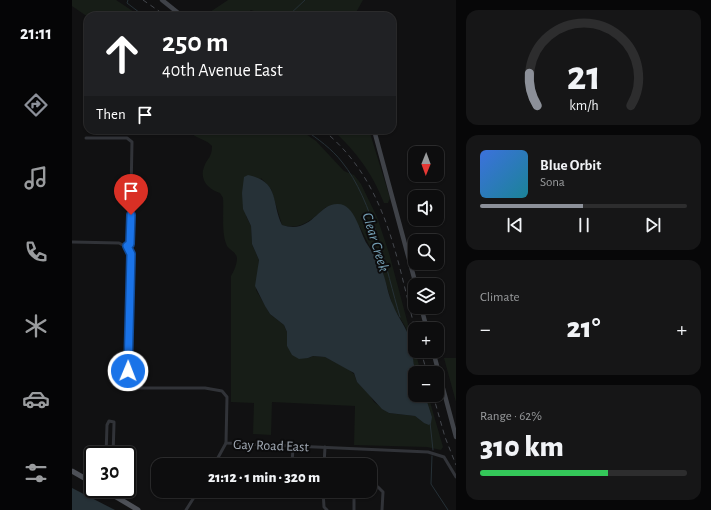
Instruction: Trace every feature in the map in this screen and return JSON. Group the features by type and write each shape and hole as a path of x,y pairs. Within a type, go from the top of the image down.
{"main road":[{"path":"162,0 177,12"},
{"path":"375,134 414,278"},
{"path":"435,358 456,437"},
{"path":"72,471 84,478"},
{"path":"118,498 138,510"}],"street":[{"path":"72,242 116,242 127,246 130,244 132,140 127,138 86,138"},
{"name":"Gay Road East","path":"127,246 131,254 128,383 136,388 221,390 226,397 226,443 428,452 444,457 456,477"},
{"path":"106,446 107,425 110,421 114,424 113,446"},
{"path":"218,458 226,443"},
{"path":"293,458 294,446"},
{"path":"324,458 325,447"},
{"path":"377,487 383,492 382,510"},
{"path":"186,510 194,498"},
{"path":"323,498 324,507 327,510"},
{"path":"354,498 354,510"}],"shaded area":[{"path":"72,0 116,0 134,12 84,12 84,14 72,6"},
{"path":"228,0 363,0 356,12 257,12 251,10 249,12 210,12"},
{"path":"192,134 306,134 316,141 344,171 354,175 361,184 377,217 389,253 408,324 408,335 405,326 393,307 383,273 360,227 326,207 306,223 295,226 282,225 271,189 261,178 246,216 251,226 252,244 259,260 256,290 270,314 284,325 287,332 287,346 308,358 313,356 325,357 348,369 354,374 357,382 370,395 374,402 389,413 415,416 424,423 432,417 427,402 430,402 443,447 441,450 427,447 354,445 355,406 272,402 271,435 253,434 254,403 231,402 231,276 237,258 227,246 225,241 223,229 223,198 220,193 212,190 206,184 203,176 204,167 210,156 212,146 208,142"},
{"path":"337,134 370,134 390,198 388,203 384,203 374,181 363,163"},
{"path":"248,175 258,178 270,188 282,225 292,227 301,226 331,205 344,205 353,214 364,239 380,265 391,301 408,334 408,358 413,358 413,366 408,366 408,402 427,402 432,417 429,425 415,416 389,413 382,409 357,382 354,373 325,357 313,356 299,359 292,355 287,346 287,332 284,325 270,314 255,286 259,260 252,244 251,226 243,209 242,193 244,177"},
{"path":"412,358 417,358 419,366 414,366"},
{"path":"444,358 456,358 456,402"},
{"path":"72,488 84,494 84,498 92,498 115,510 72,510"}],"waterway":[{"name":"Clear Creek","path":"128,0 127,3 139,12"},
{"path":"292,12 305,0"},
{"name":"Clear Creek","path":"311,134 325,144 338,157 353,178 362,196 384,257 400,317"},
{"name":"Clear Creek","path":"430,422 433,450"},
{"name":"Clear Creek","path":"432,456 431,484 448,510"}],"railway":[{"path":"143,0 160,12"},
{"path":"327,134 344,150 361,172 375,196 386,221 394,247 413,322"},
{"path":"423,358 425,366"},
{"path":"435,402 445,437 456,465"}],"route":[{"path":"128,371 131,254 127,246 130,244 131,215"}]}
